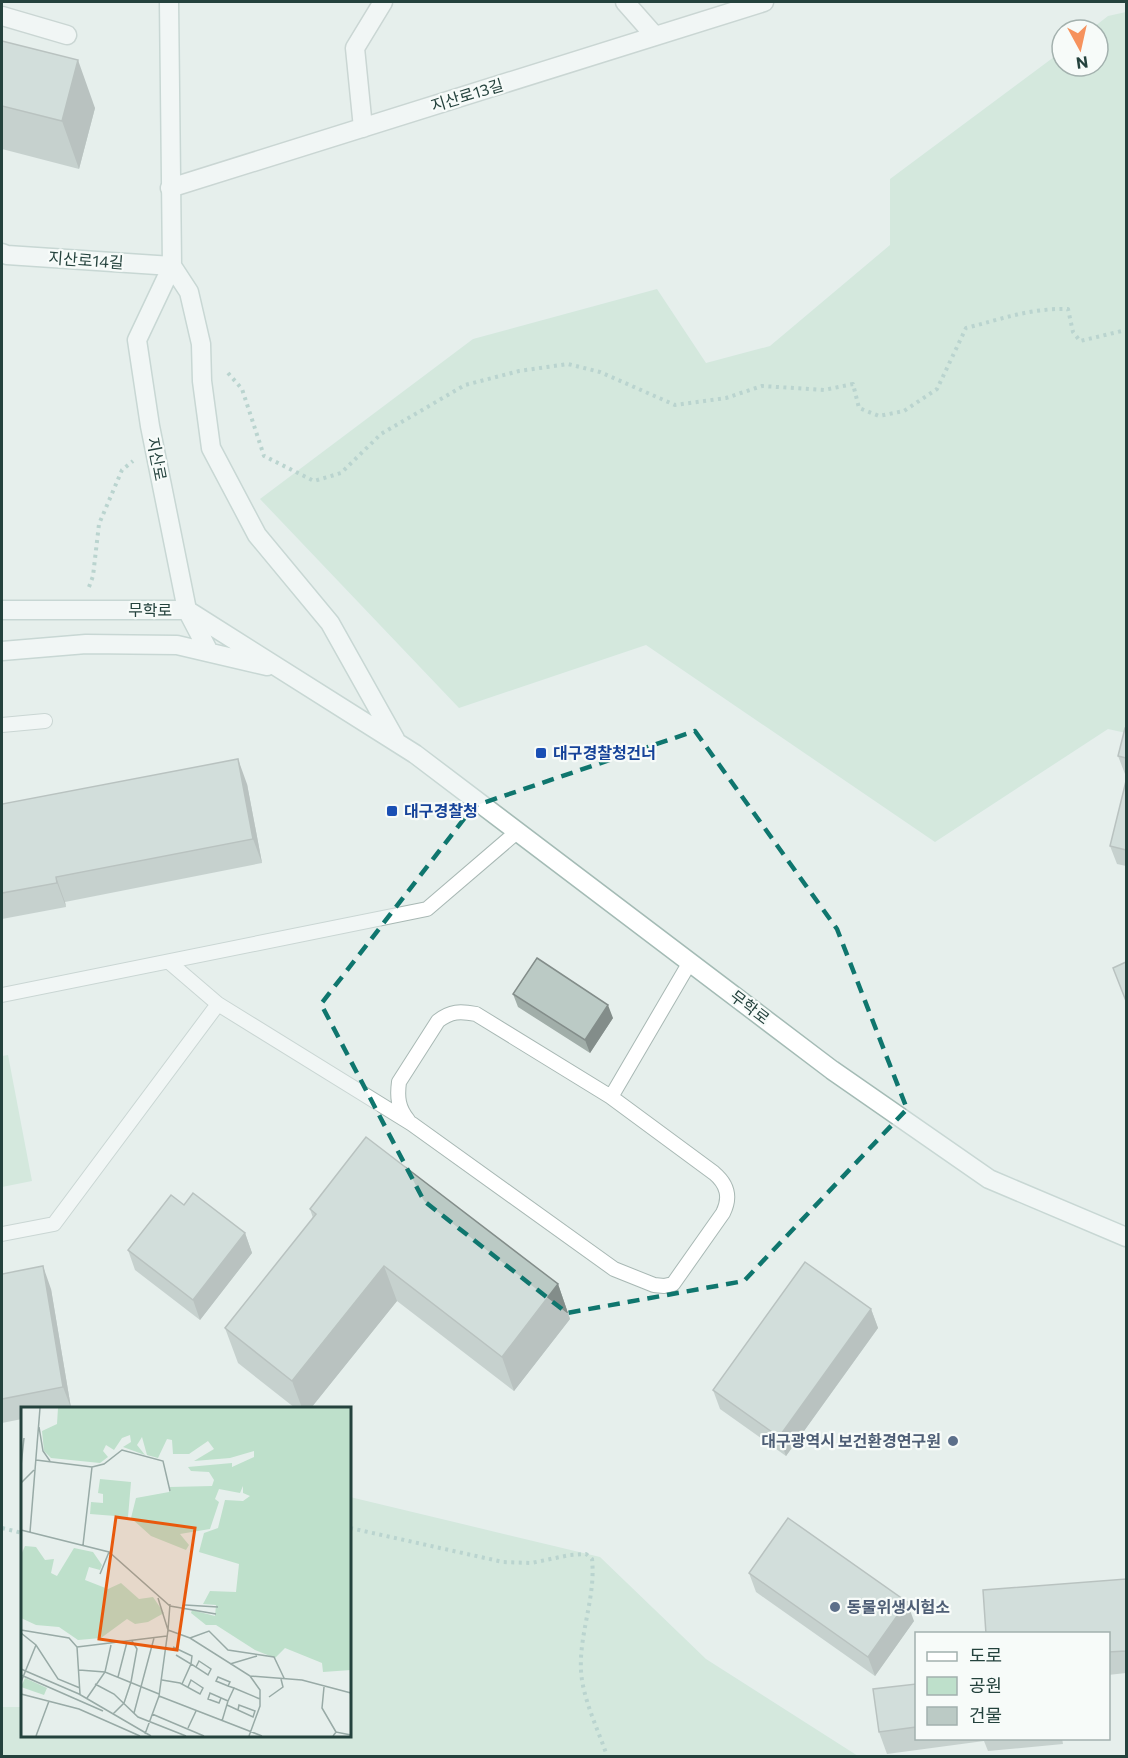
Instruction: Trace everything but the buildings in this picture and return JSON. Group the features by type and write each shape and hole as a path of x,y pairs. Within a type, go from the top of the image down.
{"main road":[{"name":"지산로","path":"169,2 172,266 137,340 154,442 187,610 209,652"},
{"path":"363,128 355,48 384,2"},
{"path":"625,2 655,36"},
{"name":"지산로13길","path":"170,188 655,36 734,6 764,2"},
{"path":"2,16 67,35"},
{"name":"지산로14길","path":"2,253 172,266"},
{"path":"172,266 189,292 201,344"},
{"name":"무학로","path":"201,344 202,381 211,448 257,536 330,623 396,741"},
{"name":"무학로","path":"2,610 187,610 396,741 519,831 832,1070 989,1179 1126,1237"},
{"name":"무학로","path":"2,651 86,644 177,645 281,669"}],"lane":[{"path":"2,725 45,721"},
{"path":"2,995 427,909 519,831"},
{"path":"169,962 218,1004 412,1124 614,1269 654,1285 673,1284 728,1204 728,1193 723,1181 714,1173 611,1097 476,1014 460,1011 447,1014 438,1021 399,1082 397,1093 399,1104 412,1124"},
{"path":"611,1097 690,962"},
{"path":"2,1234 54,1224 218,1004"}],"path":[{"path":"201,344 242,389 264,456 314,481 341,473 381,434 465,385 519,370 568,364 600,372 675,405 726,398 762,386 824,390 853,384 859,408 879,416 904,411 937,389 966,328 1044,308 1068,309 1073,332 1080,341 1126,330"},
{"path":"87,593 93,576 99,524 108,500 122,470 154,442"},
{"path":"2,1528 21,1533"},
{"path":"351,1528 503,1562 531,1563 586,1554 592,1559 593,1574 582,1646 581,1672 587,1698 607,1756"}],"highlighted area":[{"path":"695,731 837,929 907,1109 744,1281 567,1313 424,1201 321,1004 474,806"}],"green space":[{"path":"1126,12 1126,733 1108,729 935,842 646,645 459,708 260,499 473,339 657,289 706,363 770,346 890,245 890,179 1050,60 1050,78 1110,78 1110,18 1105,18"},
{"path":"8,1055 32,1181 2,1187 2,1056"},
{"path":"351,1497 600,1557 706,1659 858,1756 2,1756 2,1707 21,1707 21,1737 351,1737"}],"place":[{"name":"대구경찰청건너","path":"541,753"},
{"name":"대구경찰청","path":"392,811"},
{"name":"대구광역시 보건환경연구원","path":"953,1441"},
{"name":"동물위생시험소","path":"835,1607"}]}
